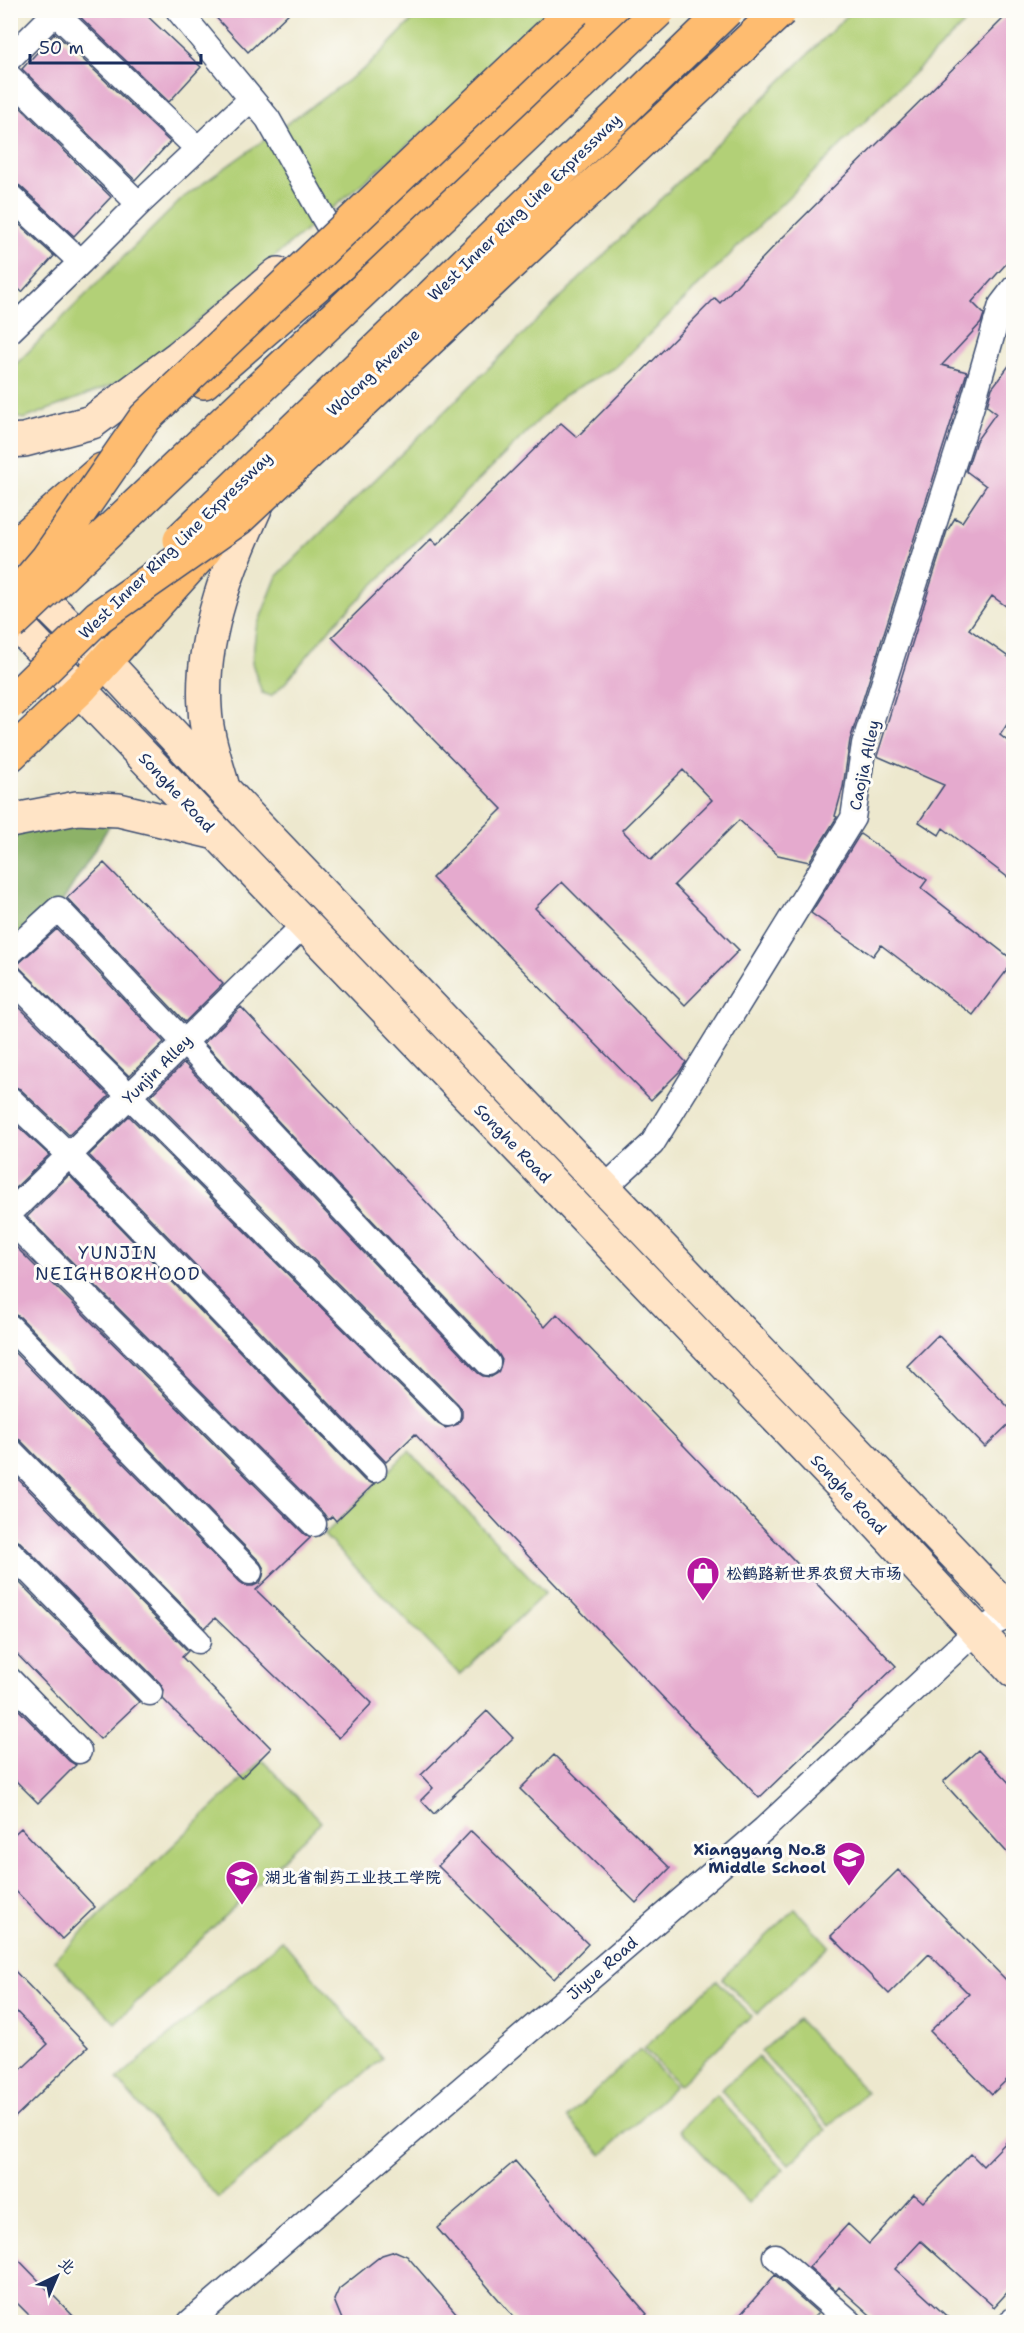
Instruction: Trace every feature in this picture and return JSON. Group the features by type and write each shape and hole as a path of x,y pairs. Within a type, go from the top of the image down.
{"highway":[{"path":"10,602 47,559 145,418 575,10"},
{"path":"10,550 407,207 614,10"},
{"path":"10,625 659,10"},
{"name":"West Inner Ring Line Expressway","path":"10,703 727,10"},
{"name":"Wolong Avenue","path":"10,755 81,688 308,433 759,10"},
{"path":"10,703 98,617 238,519 782,10"}],"main road":[{"path":"10,441 24,440 92,422 179,357 273,276 407,207"},
{"path":"225,791 209,741 205,709 204,676 209,637 234,556 271,474 308,433"},
{"name":"Songhe Road","path":"10,568 105,662 225,791 1013,1615"},
{"name":"Songhe Road","path":"10,617 81,688 216,833 849,1493 1014,1671"},
{"path":"10,821 77,808 109,810 216,833"}],"street":[{"path":"178,10 268,119 338,243"},
{"path":"10,58 55,11 198,149"},
{"path":"10,77 140,204"},
{"path":"10,331 251,99"},
{"path":"10,196 81,262"},
{"name":"Caojia Alley","path":"604,1188 652,1144 853,818 864,744 971,409 1001,305 1014,288"},
{"path":"10,953 58,909 488,1363"},
{"name":"Yunjin Alley","path":"10,1213 304,924"},
{"path":"10,977 448,1414"},
{"path":"10,1099 69,1155 374,1470"},
{"path":"10,1220 314,1524"},
{"path":"10,1327 250,1572"},
{"path":"10,1450 198,1641"},
{"path":"10,1552 150,1693"},
{"name":"Jiyue Road","path":"189,2322 764,1829 976,1631 1013,1615"},
{"path":"10,1680 79,1751"},
{"path":"775,2256 839,2319"},
{"path":"1011,2322 1014,2319"}],"green space":[{"path":"421,11 553,11 459,102 130,378 24,419 11,416 11,369 184,197 368,66"},
{"path":"852,11 977,11 616,367 564,395 332,626 285,683 271,696 262,693 252,663 256,629 277,576"},
{"path":"119,810 58,909 11,953 11,821"},
{"path":"409,1451 545,1593 460,1675 324,1535"},
{"path":"262,1760 321,1822 115,2023 54,1960"},
{"path":"795,1909 829,1946 757,2014 722,1978"},
{"path":"282,1940 382,2058 218,2198 117,2079"},
{"path":"717,1980 751,2016 679,2085 644,2048"},
{"path":"798,2019 866,2092 829,2126 761,2052"},
{"path":"640,2049 675,2086 602,2155 567,2118"},
{"path":"758,2057 826,2130 789,2164 721,2090"},
{"path":"716,2095 784,2169 748,2203 680,2129"}],"building":[{"path":"73,10 141,10 201,67 169,102"},
{"path":"209,10 292,10 248,52"},
{"path":"1012,10 1014,255 972,302 984,314 981,323 942,365 967,372 850,740 843,787 835,816 837,817 809,862 778,855 739,820 674,885 739,950 685,1005 562,882 535,908 686,1062 651,1100 432,878 502,809 332,637 431,539 437,545 561,423 577,437 715,298 720,303 779,241","holes":["683,770 712,800 651,860 622,830"]},
{"path":"55,33 170,142 135,180 22,69"},
{"path":"10,97 111,197 74,236 20,186 10,182"},
{"path":"10,216 54,256 22,292 10,281"},
{"path":"1014,359 1014,612 992,596 969,629 1014,661 1014,714 1000,735 1014,746 1014,882 943,828 939,835 919,822 944,785 877,756 947,531 955,518 962,522 986,486 966,471 976,441 996,413 987,406 992,388"},
{"path":"860,834 927,880 921,888 1014,961 973,1015 881,945 873,956 811,913"},
{"path":"104,863 223,984 185,1022 67,898"},
{"path":"57,929 164,1042 129,1076 17,965"},
{"path":"10,998 109,1096 69,1135 20,1089 10,1085"},
{"path":"241,1007 545,1327 557,1314 896,1666 759,1798 415,1434 386,1462 89,1155 129,1116 438,1424 445,1428 458,1424 462,1417 462,1410 458,1404 150,1096 184,1063 478,1373 491,1377 498,1373 502,1360 498,1353 204,1043"},
{"path":"10,1119 49,1155 11,1192 10,1191"},
{"path":"69,1175 364,1480 374,1484 336,1521 332,1516 328,1520 27,1217"},
{"path":"10,1241 310,1538 256,1590 372,1703 339,1738 215,1618 205,1628 20,1440 10,1436 10,1348 240,1582 246,1586 260,1583 264,1569 260,1562 20,1317 10,1313"},
{"path":"938,1335 1014,1413 1014,1419 985,1447 907,1366"},
{"path":"10,1471 188,1651 182,1657 271,1748 241,1778 163,1699 164,1690 160,1683 20,1542 10,1538"},
{"path":"10,1573 139,1702 100,1739 10,1647"},
{"path":"10,1701 69,1761 76,1765 38,1803 10,1775"},
{"path":"487,1711 513,1738 434,1814 421,1800 433,1788 421,1775"},
{"path":"978,1750 1014,1788 1014,1860 943,1782"},
{"path":"554,1755 670,1868 636,1903 520,1789"},
{"path":"21,1828 95,1907 62,1939 10,1885 10,1838"},
{"path":"471,1831 588,1944 554,1979 438,1866"},
{"path":"898,1870 1014,1988 1014,2073 992,2094 930,2031 969,1994 929,1954 889,1994 831,1936"},
{"path":"10,1966 88,2047 10,2122 10,2080 48,2044 10,2005"},
{"path":"1014,2134 1014,2285 994,2307 921,2241 895,2269 953,2322 878,2322 839,2287 836,2291 809,2267 848,2224 869,2244 914,2194 923,2202 971,2154 983,2166"},
{"path":"515,2161 647,2314 638,2322 518,2322 437,2228"},
{"path":"10,2251 79,2322 36,2322 10,2296"},
{"path":"395,2251 407,2256 464,2322 343,2322 334,2300 339,2289 382,2255"},
{"path":"775,2275 818,2313 809,2322 734,2322"}],"place":[{"name":"松鹤路新世界农贸大市场","path":"703,1602"},
{"name":"Xiangyang No.8 Middle School","path":"849,1887"},
{"name":"湖北省制药工业技工学院","path":"242,1906"}],"district":[{"name":"YUNJIN NEIGHBORHOOD","path":"118,1263"}]}
